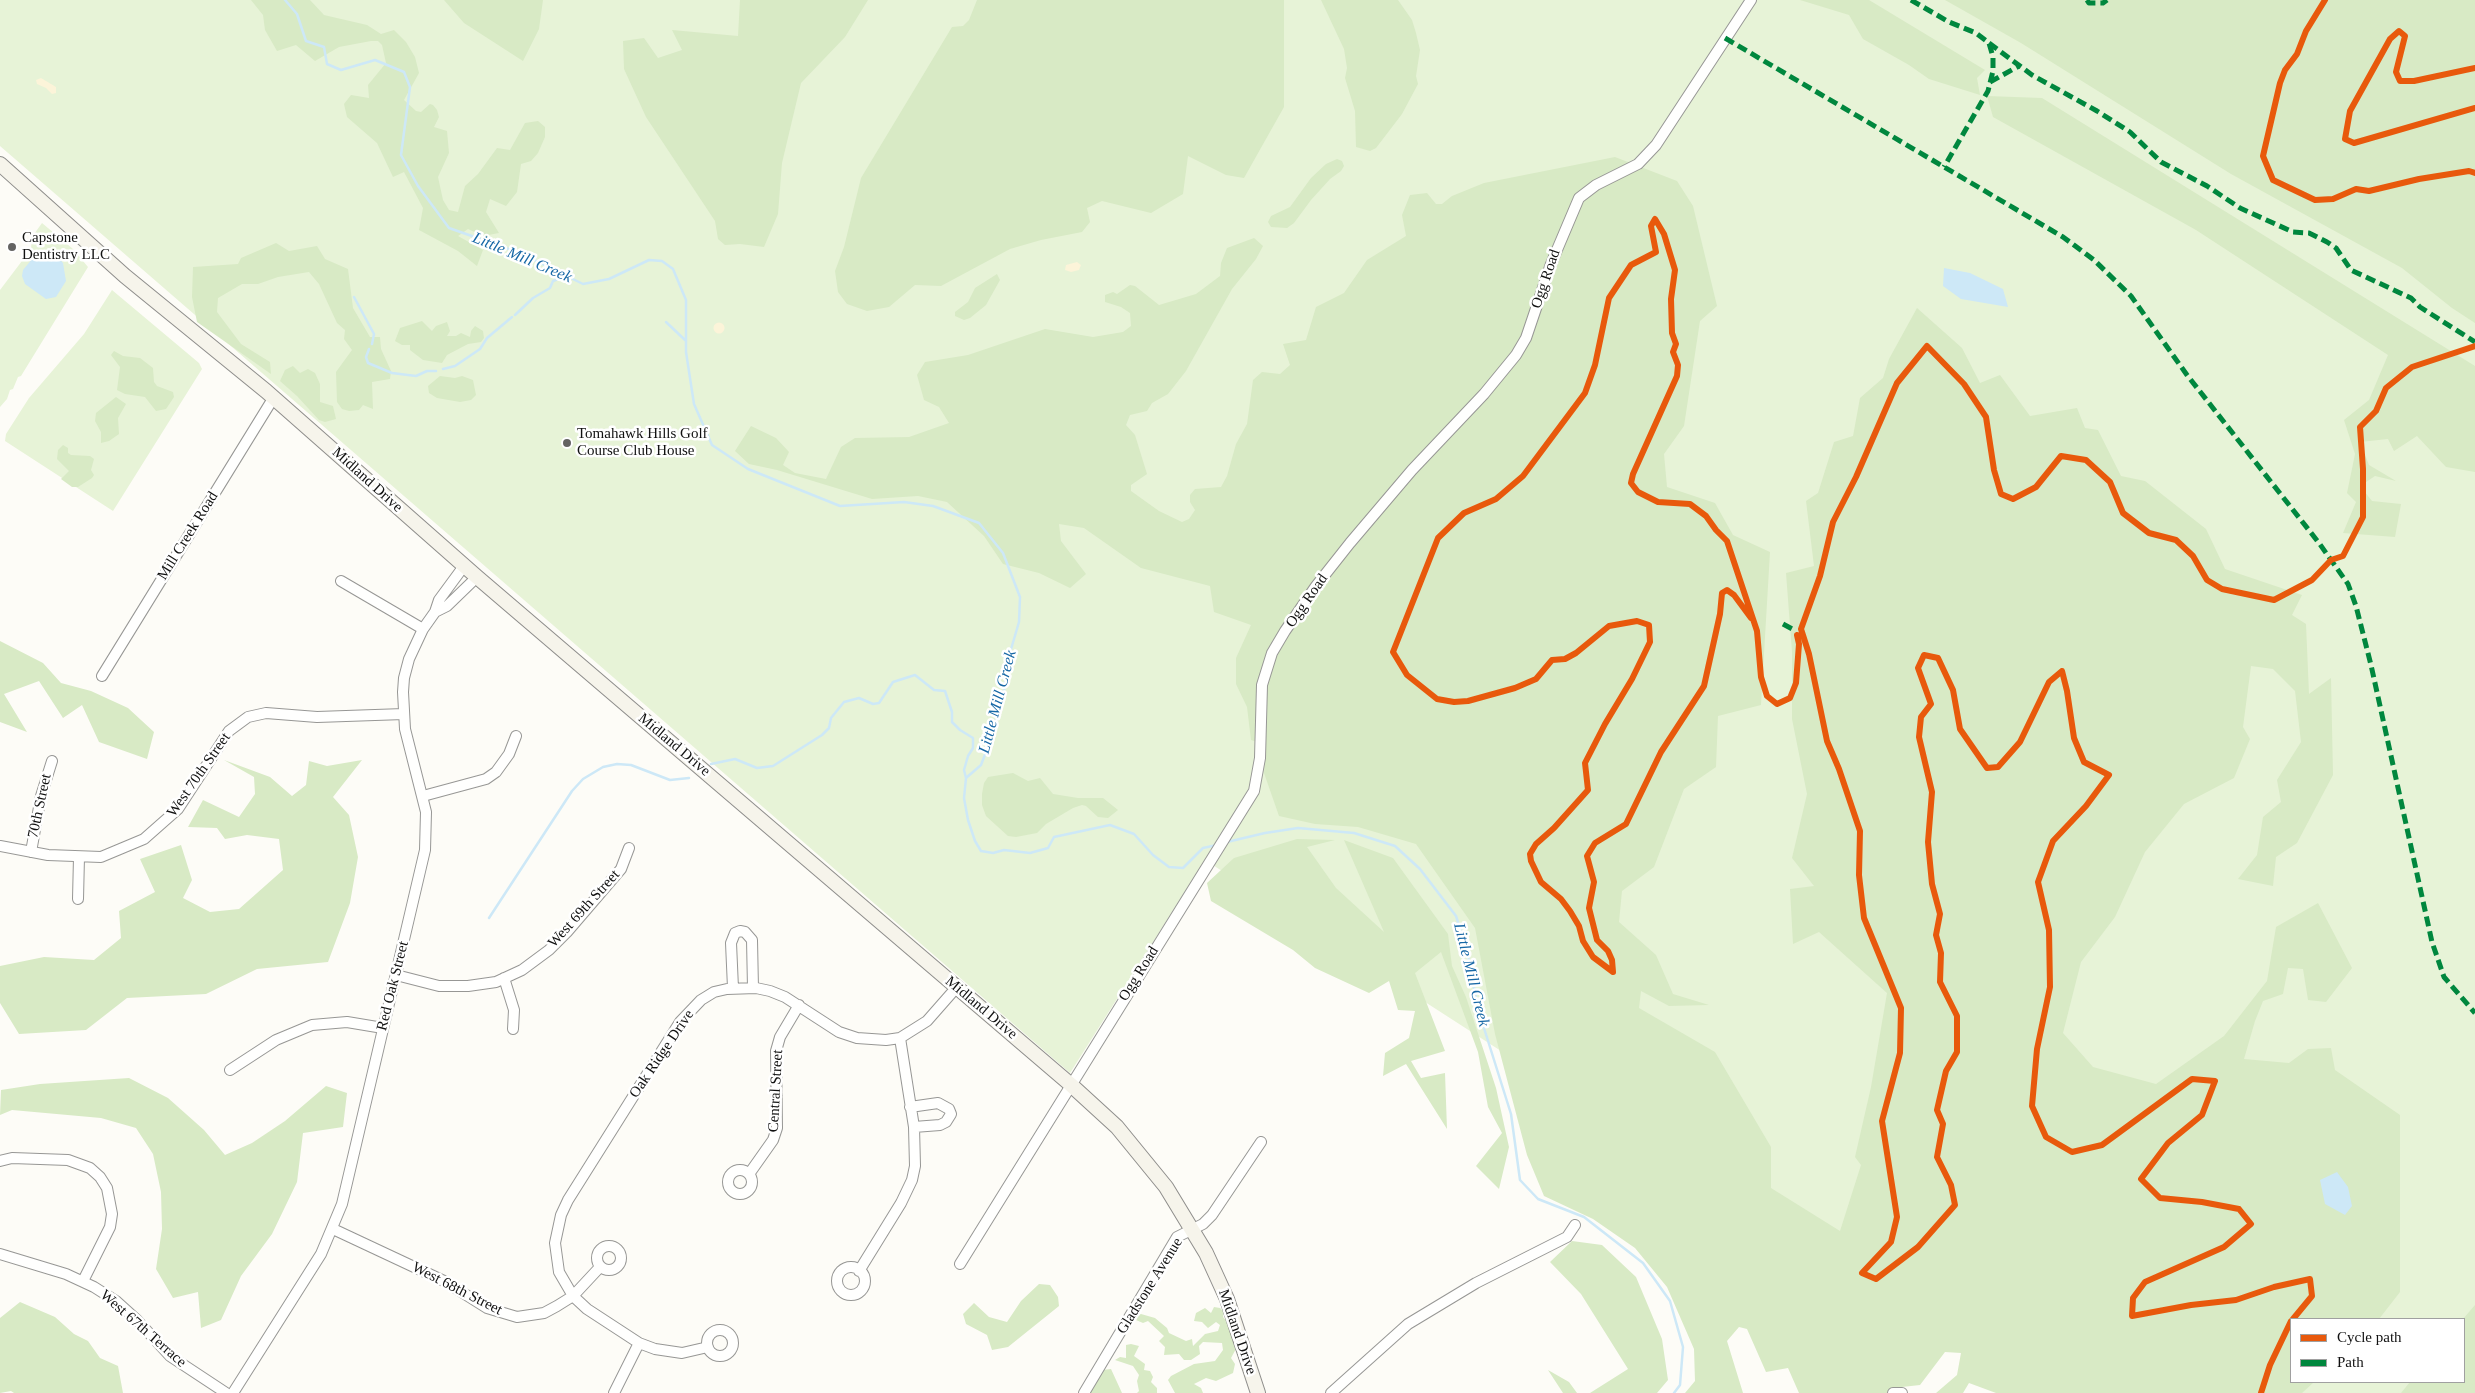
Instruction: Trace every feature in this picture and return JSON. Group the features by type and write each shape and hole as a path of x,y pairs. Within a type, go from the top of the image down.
{"main road":[{"name":"Midland Drive","path":"0,164 125,276 274,397 464,566 1070,1084 1136,1148 1166,1187 1220,1282 1258,1393"}],"street":[{"name":"Ogg Road","path":"960,1264 1070,1084 1247,803 1258,779 1264,672 1285,631 1350,542 1412,470 1484,394 1516,355 1526,338 1554,256 1579,198 1596,185 1638,164 1656,145 1751,0"},
{"name":"Mill Creek Road","path":"102,676 274,397"},
{"path":"435,612 440,600 464,566"},
{"name":"Red Oak Street","path":"232,1393 321,1254 342,1204 425,850 427,830 424,796 405,729 404,678 409,659 422,629 435,612 448,606 477,577"},
{"path":"341,581 422,629"},
{"name":"West 70th Street","path":"0,846 30,852 78,857 101,857 116,852 153,833 178,809 229,730 248,717 266,713 317,717 404,714"},
{"path":"424,796 486,778 496,772 509,754 516,736"},
{"name":"70th Street","path":"30,852 41,796 52,761"},
{"name":"West 69th Street","path":"396,975 439,986 468,986 504,978 522,970 549,950 567,932 621,870 629,848"},
{"path":"78,857 78,899"},
{"path":"733,988 731,943 735,933 740,931 745,932 752,940 753,988"},
{"path":"504,978 514,1010 513,1029"},
{"name":"Oak Ridge Drive","path":"708,1347 682,1353 655,1349 639,1343 587,1310 573,1296 559,1272 555,1243 561,1215 568,1200 680,1022 701,1000 714,992 733,988 753,988 770,991 799,1006 826,1025 857,1038 875,1040 900,1038 927,1021 956,988"},
{"name":"Central Street","path":"749,1174 773,1140 777,1128 776,1051 780,1037 799,1006"},
{"path":"230,1070 276,1040 312,1025 347,1022 383,1028"},
{"path":"859,1270 901,1203 912,1180 916,1152 914,1128 900,1038"},
{"path":"910,1107 938,1103 949,1109 951,1114 946,1122 940,1125 914,1128"},
{"name":"Gladstone Avenue","path":"1084,1393 1177,1237 1203,1224 1212,1215 1261,1142"},
{"path":"0,1161 12,1158 68,1160 85,1165 100,1177 109,1194 112,1214 110,1227 83,1281"},
{"path":"1331,1393 1408,1324 1476,1283 1567,1237 1576,1225"},
{"name":"West 68th Street","path":"333,1229 444,1281 487,1308 509,1316 528,1316 544,1313 573,1296 600,1267"},
{"name":"West 67th Terrace","path":"0,1254 58,1271 83,1281 116,1301 170,1356 226,1393"},
{"path":"614,1393 639,1343"},
{"path":"1893,1393 1902,1393"}],"green space":[{"path":"0,0 2475,0 2475,1393 2031,1393 1205,860 1070,1073 0,146"},
{"path":"251,0 310,0 324,15 367,25 381,34 394,30 406,42 415,57 419,73 404,100 416,111 421,112 430,104 433,105 439,117 434,127 447,131 449,153 438,177 443,200 449,210 458,212 465,186 478,174 497,148 510,150 525,123 538,121 545,127 545,137 538,153 531,161 521,164 517,192 506,206 490,199 486,212 499,233 483,236 468,229 458,236 483,250 477,266 458,251 419,230 423,208 404,172 393,177 377,143 347,117 344,104 351,95 369,98 368,85 386,63 382,45 378,41 371,41 339,47 315,61 296,45 277,51 265,30 263,15"},
{"path":"444,0 543,0 539,29 523,61 464,23"},
{"path":"740,0 868,0 845,37 801,83 782,163 778,214 764,247 740,244 725,245 718,239 715,221 646,117 624,69 623,41 644,38 658,58 682,50 672,30 738,36"},
{"path":"977,0 1284,0 1284,107 1244,178 1226,175 1188,156 1183,194 1151,213 1102,201 1087,208 1090,222 1082,232 1041,240 1010,249 941,286 915,285 889,307 867,311 847,304 838,292 835,271 844,247 861,178 952,27 963,26 969,20"},
{"path":"1321,0 1398,0 1412,20 1420,50 1416,76 1418,84 1402,114 1376,148 1370,151 1356,147 1355,111 1345,78 1347,68 1344,49"},
{"path":"1800,0 1869,0 1985,70 1977,78 1980,95 1929,79 1909,65 1863,39 1849,15"},
{"path":"1945,0 2475,0 2475,323 2452,308 2402,268 2231,174 2021,43"},
{"path":"1987,96 2042,98 2475,366 2475,472 2446,467 2417,436 2394,451 2388,439 2360,442 2369,465 2396,481 2375,476 2360,486 2372,501 2401,504 2395,537 2343,533 2356,502 2347,493 2355,454 2344,420 2369,400 2388,355 2196,230 1993,117"},
{"path":"1615,157 1677,181 1693,206 1717,306 1700,321 1684,426 1664,454 1667,487 1715,503 1733,535 1770,552 1761,705 1718,716 1716,767 1684,789 1654,867 1622,891 1619,922 1656,955 1673,994 1709,1005 1669,1006 1641,991 1639,1008 1715,1052 1771,1147 1771,1188 1840,1231 1861,1165 1855,1157 1871,1087 1887,993 1819,932 1793,944 1790,889 1814,886 1792,858 1807,794 1792,719 1792,652 1786,573 1814,566 1806,501 1818,493 1834,442 1853,436 1860,398 1883,378 1889,359 1917,308 1962,348 1980,383 2000,375 2030,416 2077,408 2085,428 2098,430 2121,476 2145,481 2206,529 2225,569 2302,595 2292,615 2306,624 2309,694 2331,678 2333,775 2297,843 2276,857 2273,886 2238,879 2257,855 2263,817 2281,802 2277,780 2301,742 2295,691 2273,669 2251,666 2243,727 2250,739 2234,778 2184,804 2145,852 2115,917 2081,962 2063,1033 2093,1067 2156,1084 2224,1036 2267,981 2276,927 2318,903 2352,968 2326,1002 2308,1000 2303,969 2288,968 2283,994 2263,1001 2244,1059 2289,1063 2308,1049 2331,1048 2335,1070 2400,1115 2400,1292 2380,1318 2290,1318 2290,1383 2313,1383 2302,1393 1996,1393 1969,1383 1963,1393 1936,1393 1957,1375 1961,1353 1945,1352 1920,1385 1893,1388 1887,1393 1799,1393 1788,1368 1766,1372 1747,1329 1739,1327 1727,1341 1743,1393 1685,1393 1695,1381 1694,1349 1667,1287 1635,1248 1593,1219 1544,1196 1527,1155 1495,1034 1475,928 1416,844 1358,827 1315,824 1279,816 1264,773 1266,745 1251,740 1247,707 1236,684 1236,658 1251,625 1214,612 1210,586 1141,568 1084,528 1059,524 1061,541 1086,574 1070,588 1039,573 1003,564 984,536 947,502 918,496 872,499 777,470 749,464 735,451 751,426 776,438 789,452 783,465 795,473 826,479 841,447 855,438 909,437 949,423 939,407 924,400 917,375 925,362 968,355 1045,329 1093,337 1123,332 1131,326 1130,313 1121,307 1105,302 1105,295 1113,292 1117,294 1130,285 1135,286 1159,305 1196,294 1220,276 1221,263 1227,248 1254,238 1263,246 1256,259 1232,289 1186,371 1168,394 1152,403 1147,411 1130,415 1126,425 1135,435 1147,474 1131,485 1131,491 1159,511 1182,522 1189,519 1195,510 1190,502 1190,495 1195,489 1221,487 1227,476 1236,444 1247,424 1253,380 1262,372 1280,374 1290,365 1283,344 1306,340 1316,307 1344,293 1367,260 1406,236 1402,215 1410,195 1427,193 1436,204 1442,204 1452,196 1484,183"},
{"path":"1337,159 1342,161 1344,166 1341,171 1330,179 1311,200 1294,223 1287,228 1271,227 1268,222 1271,216 1290,207 1311,178 1326,164"},
{"path":"42,223 73,249 88,267 21,376 18,377 13,389 10,390 7,399 0,407 0,290 31,249 32,237"},
{"path":"276,243 289,251 317,246 325,259 348,269 353,308 370,337 380,337 381,349 391,371 390,379 372,382 373,409 363,405 359,410 349,411 342,409 337,402 336,372 352,350 344,339 345,330 337,323 319,284 309,272 278,277 258,284 242,284 218,298 217,312 241,344 270,362 271,374 197,322 192,297 193,267 238,264 241,258"},
{"path":"997,274 1000,280 986,305 970,318 964,320 955,316 955,312 968,302 975,288"},
{"path":"112,290 199,363 202,369 113,511 5,441 6,434 29,398 84,334"},
{"path":"422,321 432,331 436,326 447,322 450,331 447,336 456,336 461,333 470,337 471,331 475,326 483,331 484,338 481,342 468,344 447,355 442,363 423,360 410,350 410,345 402,345 395,341 400,328"},
{"path":"114,351 123,356 140,358 153,368 154,382 157,386 173,392 174,397 166,409 156,411 145,397 125,394 117,390 120,367 111,355"},
{"path":"293,366 300,373 308,369 315,373 320,384 320,402 333,406 336,419 325,422 319,420 280,381 285,370"},
{"path":"440,376 455,378 462,376 473,380 476,395 471,400 460,402 437,398 429,393 428,386"},
{"path":"116,397 126,404 118,418 119,434 109,441 101,443 101,432 95,421 96,413"},
{"path":"63,445 68,448 68,453 71,455 90,456 94,459 91,470 94,475 78,487 72,487 61,479 69,471 57,459 58,450"},
{"path":"0,641 43,663 61,683 91,691 128,708 154,732 147,759 99,742 82,705 63,718 39,681 4,694 27,732 0,722"},
{"path":"224,760 270,777 292,796 306,785 309,761 327,766 362,760 333,797 349,815 358,857 350,903 328,962 257,969 206,994 127,998 86,1030 19,1034 0,1003 0,966 44,957 94,960 121,938 119,911 155,892 140,859 181,845 192,880 183,898 210,912 239,909 283,870 279,839 247,835 225,839 217,828 188,827 203,800 239,817 255,794 254,777"},
{"path":"1013,773 1028,781 1040,778 1053,794 1078,798 1103,798 1118,810 1108,818 1098,817 1086,806 1082,805 1073,808 1046,824 1037,833 1016,837 1008,836 986,816 982,805 982,794 984,783 988,777"},
{"path":"1297,839 1335,840 1307,847 1336,888 1384,932 1344,840 1393,858 1448,934 1452,966 1466,997 1496,1088 1509,1147 1499,1189 1476,1166 1502,1133 1488,1107 1478,1052 1441,952 1415,973 1445,1051 1411,1061 1421,1078 1445,1073 1447,1129 1406,1064 1383,1076 1385,1053 1409,1038 1415,1011 1398,1010 1389,981 1369,993 1315,968 1293,950 1211,901 1207,883 1234,858"},
{"path":"129,1078 168,1098 204,1130 225,1155 252,1143 285,1121 326,1086 347,1093 343,1127 303,1133 297,1182 272,1234 241,1276 221,1320 201,1328 198,1292 173,1298 156,1269 162,1229 161,1192 153,1154 136,1128 101,1118 12,1110 0,1115 1,1090 40,1084"},
{"path":"1572,1241 1602,1245 1636,1277 1662,1339 1668,1380 1657,1393 1590,1393 1628,1369 1581,1294 1550,1262"},
{"path":"1039,1284 1050,1285 1058,1297 1059,1306 1008,1347 992,1350 987,1335 966,1324 963,1314 974,1303 989,1317 1007,1322 1021,1301"},
{"path":"20,1302 55,1317 74,1334 88,1341 100,1358 118,1366 123,1393 14,1393 11,1391 0,1393 0,1318"},
{"path":"2475,1305 2475,1393 2401,1393 2409,1383 2465,1383 2464,1318"},
{"path":"1214,1307 1220,1308 1224,1312 1223,1317 1231,1326 1237,1347 1231,1358 1235,1364 1233,1373 1216,1381 1206,1378 1194,1384 1201,1388 1203,1393 1175,1393 1168,1380 1171,1376 1194,1364 1215,1361 1223,1350 1222,1343 1203,1342 1199,1346 1200,1354 1191,1360 1184,1360 1179,1354 1164,1355 1165,1347 1159,1341 1164,1336 1148,1321 1143,1323 1136,1320 1134,1316 1141,1314 1155,1318 1167,1328 1169,1333 1186,1341 1192,1339 1193,1346 1205,1334 1218,1331 1220,1325 1216,1322 1208,1328 1202,1322 1194,1321 1196,1313 1205,1308 1211,1313"},
{"path":"1126,1345 1139,1346 1134,1356 1145,1364 1144,1370 1150,1371 1153,1377 1151,1382 1157,1388 1157,1393 1137,1393 1139,1391 1137,1381 1139,1375 1133,1366 1115,1360 1120,1357 1126,1358"},
{"path":"1111,1369 1122,1393 1088,1393 1099,1378 1102,1370"},
{"path":"1548,1370 1569,1382 1577,1393 1563,1393"}],"sand":[{"path":"41,78 56,87 56,93 52,94 46,88 37,84 36,80"},
{"path":"1077,262 1081,265 1079,270 1071,272 1065,270 1066,265"},
{"path":"719,322 725,328 719,334 713,328"}],"water":[{"path":"48,250 63,263 66,281 56,297 46,299 25,284 22,276 23,270 38,252"},
{"path":"1944,268 1970,273 2003,289 2008,307 1961,299 1943,286"},
{"path":"2337,1172 2348,1187 2352,1206 2345,1215 2325,1204 2320,1180"}],"waterway":[{"name":"Little Mill Creek","path":"285,0 297,14 306,41 324,47 327,64 341,70 375,60 404,72 410,87 401,155 418,186 449,228 520,253 583,284 609,279 649,260 662,261 673,269 686,300 686,352 694,404 712,445 748,469 840,506 904,502 933,506 979,523 1003,553 1020,597 1019,622 1009,656 1004,690 991,739 981,765 966,778 964,798 968,820 975,841 981,851 993,853 1004,850 1030,853 1048,848 1054,837 1110,825 1134,834 1153,855 1169,867 1183,868 1203,848 1217,845"},
{"path":"515,315 533,298 550,288 553,281 566,276"},
{"path":"354,297 374,334 372,344"},
{"path":"443,369 455,366 480,349 487,338 512,317"},
{"path":"666,322 685,340"},
{"path":"369,349 366,357 368,363 392,373 416,376 427,371 436,371"},
{"path":"711,764 735,759 757,768 773,766 822,735 829,728 831,718 844,702 859,698 873,704 879,703 893,682 915,675 934,690 945,691 952,712 952,722 960,730 973,738 973,748 968,756 964,770 966,778"},
{"path":"489,918 572,791 583,779 603,767 617,764 631,765 670,780 689,778"},
{"name":"Little Mill Creek","path":"1227,842 1298,828 1354,833 1395,846 1420,869 1456,916 1467,950 1478,1009 1511,1114 1520,1180 1538,1199 1584,1217 1643,1263 1670,1301 1683,1347 1680,1385 1674,1393"}],"marked path":[{"path":"1911,0 1949,22 1976,33 1989,43 1993,57 1993,71 1988,91 1944,167"},
{"path":"2087,0 2089,3 2103,3 2107,0"},
{"path":"1725,38 2063,237 2094,260 2131,296 2187,375 2319,543 2348,584 2356,606 2371,665 2432,942 2444,977 2475,1013"},
{"path":"1989,43 2032,75 2097,111 2130,132 2161,162 2207,186 2240,208 2293,232 2309,233 2327,242 2336,248 2351,270 2411,298 2420,307 2475,342"},
{"path":"1990,82 2019,66"},
{"path":"1783,624 1796,631"}],"cycle path":[{"path":"2325,0 2306,31 2297,54 2285,70 2280,83 2263,156 2273,180 2315,200 2333,199 2356,189 2369,191 2419,179 2469,171 2475,173"},
{"path":"2475,68 2414,81 2400,81 2396,72 2405,36 2399,31 2390,39 2350,111 2345,139 2354,143 2475,108"},
{"path":"1751,618 1734,595 1727,590 1722,593 1720,614 1704,686 1661,752 1626,824 1595,843 1587,856 1594,882 1589,908 1597,940 1608,951 1612,960 1613,972 1593,957 1583,941 1579,926 1570,911 1561,899 1541,882 1531,861 1530,854 1536,844 1554,828 1588,790 1585,763 1605,724 1632,679 1650,642 1649,625 1637,621 1609,626 1576,653 1565,659 1552,660 1536,679 1515,688 1468,701 1454,702 1437,699 1407,675 1393,652 1438,538 1464,513 1496,499 1523,476 1585,393 1595,365 1609,298 1631,265 1656,252 1651,226 1655,219 1664,234 1675,270 1671,299 1672,333 1676,344 1673,352 1678,365 1677,376 1633,474 1631,483 1638,492 1658,502 1690,504 1706,516 1727,541 1757,631 1761,677 1767,696 1777,704 1790,698 1796,683 1799,644 1797,635"},
{"path":"2294,1318 2312,1296 2310,1279 2274,1287 2236,1300 2191,1305 2132,1316 2133,1298 2145,1282 2224,1247 2251,1224 2239,1209 2202,1202 2160,1198 2141,1179 2168,1143 2202,1115 2215,1081 2192,1079 2102,1145 2072,1152 2046,1137 2032,1106 2037,1049 2050,987 2049,930 2038,882 2053,841 2086,806 2109,775 2084,762 2074,738 2062,671 2049,682 2020,742 1998,767 1987,768 1960,729 1953,690 1938,658 1924,655 1918,668 1931,704 1921,717 1919,737 1932,792 1928,842 1932,884 1940,914 1936,935 1941,953 1940,982 1957,1016 1957,1052 1946,1071 1937,1110 1943,1124 1937,1157 1951,1185 1955,1205 1918,1247 1876,1279 1862,1273 1891,1242 1897,1217 1882,1121 1900,1053 1901,1008 1864,918 1859,875 1860,831 1839,769 1827,741 1809,654 1801,629 1820,576 1833,522 1856,477 1897,383 1927,346 1964,384 1986,417 1994,470 2001,494 2013,499 2036,487 2061,456 2086,460 2110,482 2123,513 2149,533 2176,540 2193,556 2207,580 2222,589 2274,600 2312,580 2331,560 2343,556 2363,517 2363,469 2360,427 2376,411 2386,388 2412,367 2475,346"},
{"path":"2261,1393 2270,1365 2290,1323"}],"place":[{"name":"Capstone Dentistry LLC","path":"12,247"},
{"name":"Tomahawk Hills Golf Course Club House","path":"567,443"}]}
